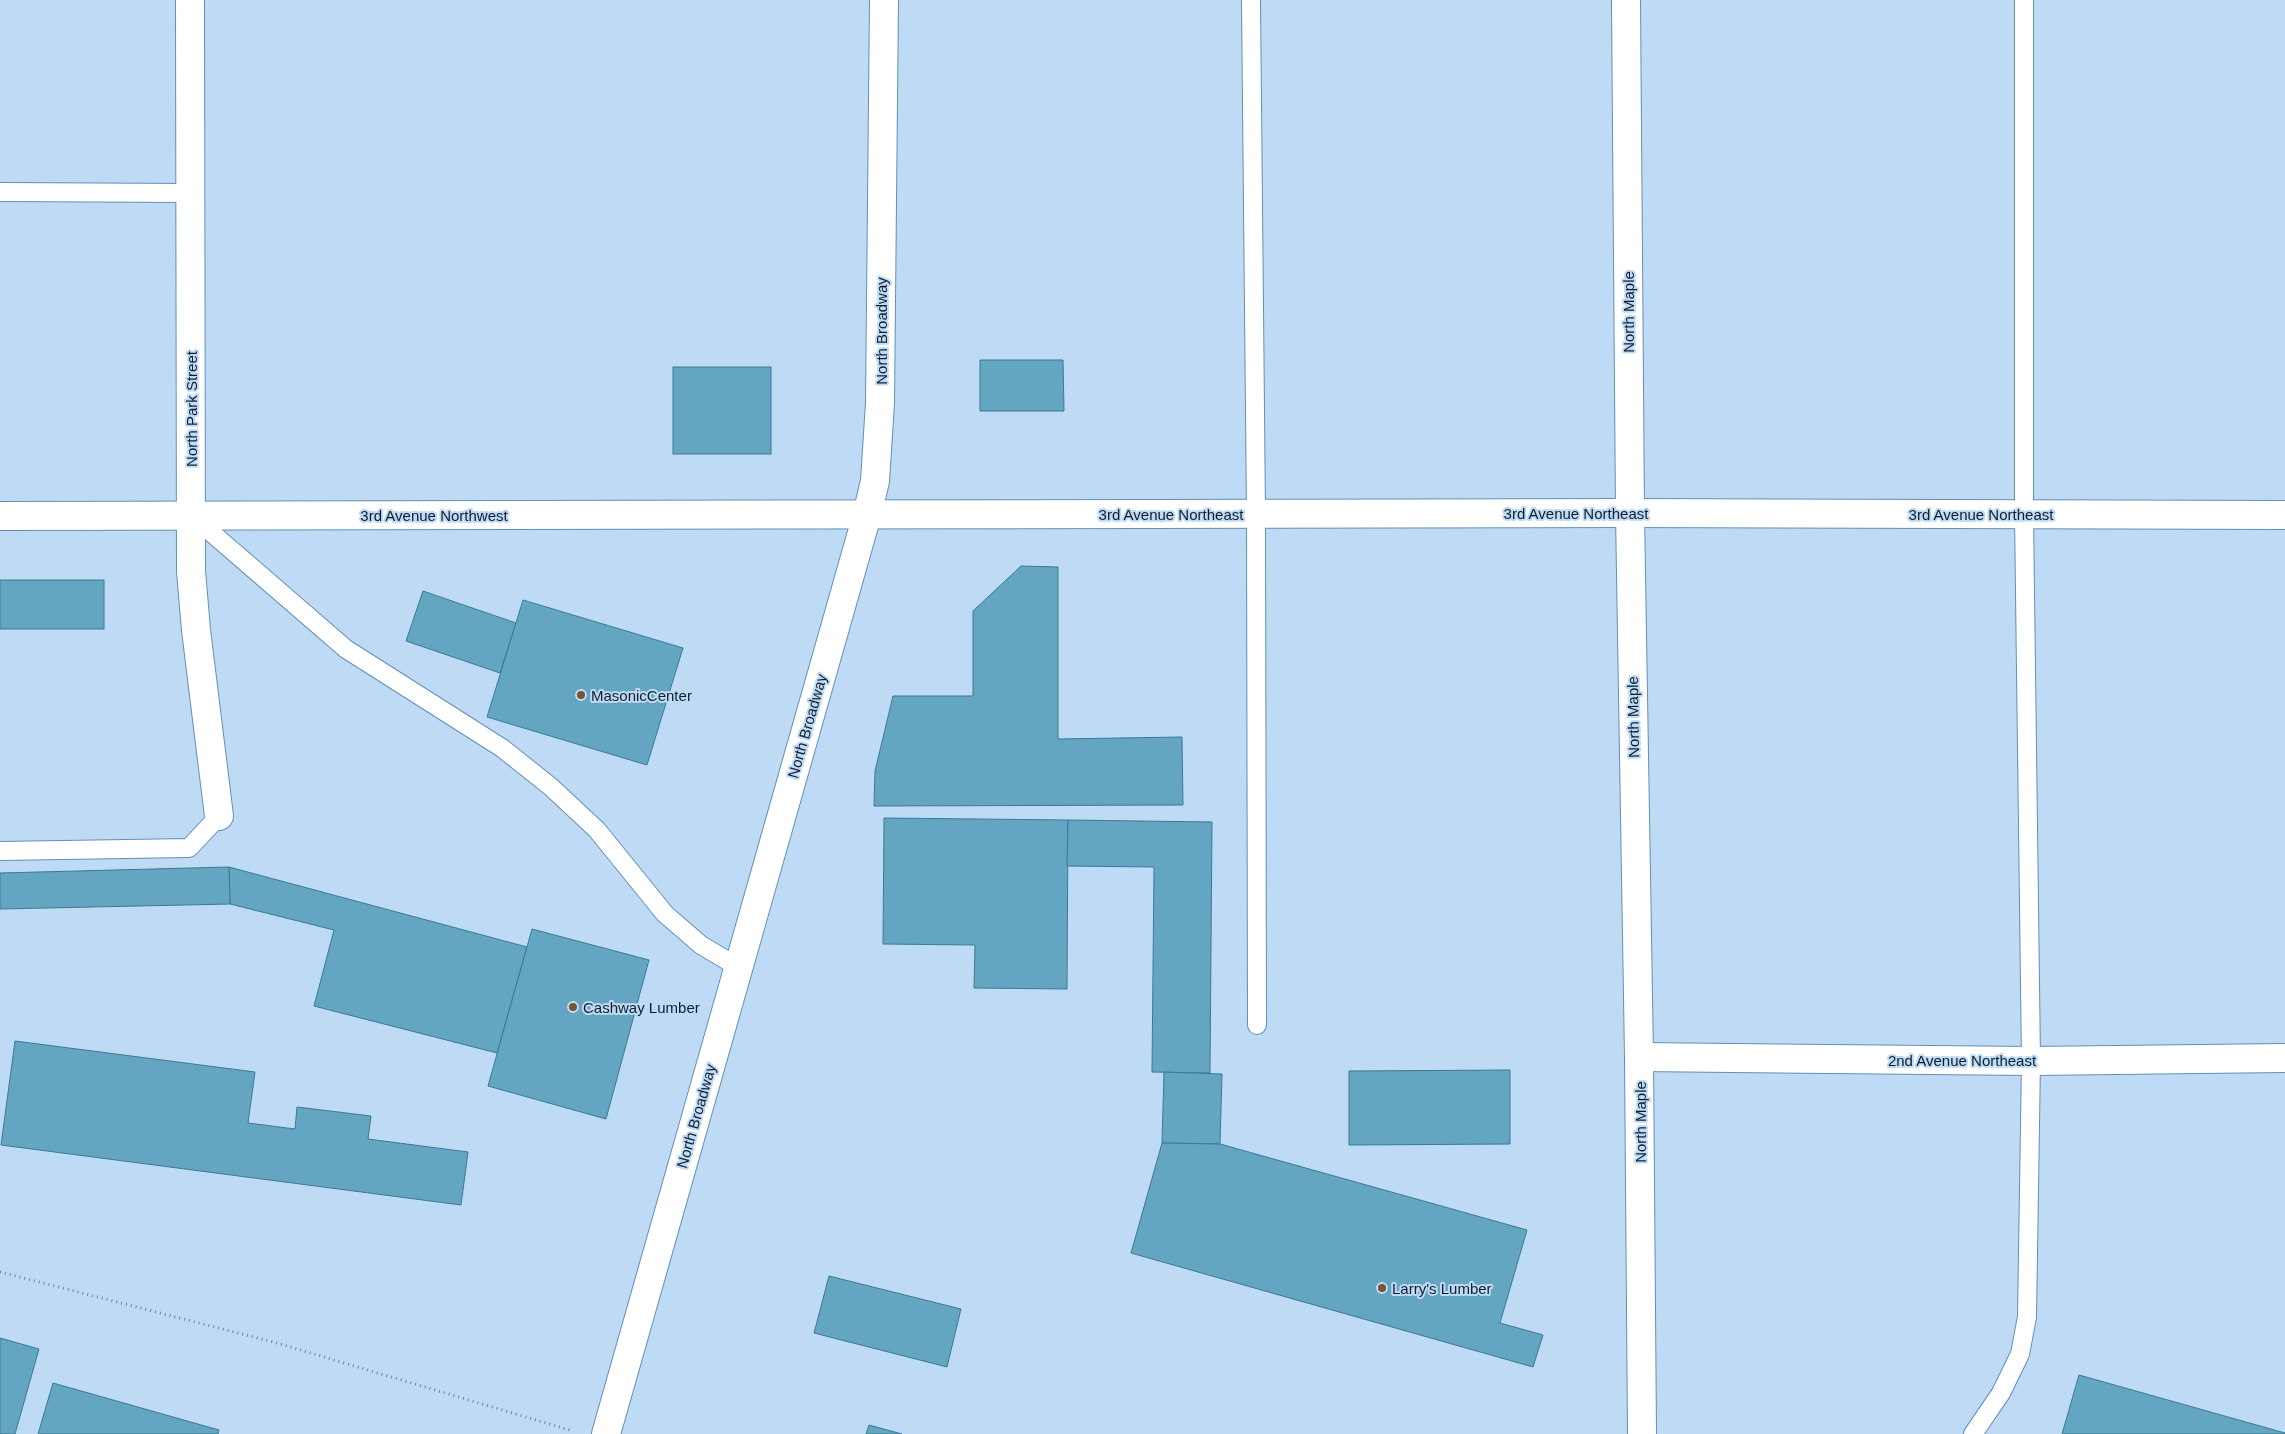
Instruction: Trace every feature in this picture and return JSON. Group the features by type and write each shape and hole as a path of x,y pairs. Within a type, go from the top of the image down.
{"street":[{"name":"North Park Street","path":"190,0 191,571 196,630 220,816"},
{"name":"North Broadway","path":"606,1434 867,515 875,481 880,403 884,0"},
{"name":"North Maple","path":"1626,0 1630,513 1639,1057 1648,1433"},
{"name":"3rd Avenue Northeast","path":"867,515 1630,513 2285,515"},
{"name":"3rd Avenue Northwest","path":"0,516 867,515"},
{"name":"2nd Avenue Northeast","path":"1639,1057 2031,1061 2285,1058"}],"lane":[{"path":"1251,0 1256,514 1256,1025"},
{"path":"1973,1434 2001,1393 2020,1354 2028,1317 2031,1061 2024,514 2024,0"},
{"path":"0,192 190,193"},
{"path":"191,515 346,649 502,748 551,787 597,830 665,914 701,945 738,967"},
{"path":"0,851 189,848 220,816"}],"path":[{"path":"0,1272 277,1343 574,1431"}],"building":[{"path":"980,360 1063,360 1064,411 980,411"},
{"path":"673,367 771,367 771,454 673,454"},
{"path":"1021,566 1058,567 1058,739 1182,737 1183,805 874,806 875,771 893,696 973,696 973,611"},
{"path":"0,580 104,580 104,629 0,629"},
{"path":"423,591 516,623 500,673 406,641"},
{"name":"MasonicCenter","path":"523,600 683,648 647,765 487,717"},
{"path":"884,818 1068,820 1067,989 974,988 975,945 883,944"},
{"path":"1068,820 1212,822 1210,1073 1152,1072 1154,867 1067,866"},
{"path":"229,867 527,947 497,1053 314,1006 334,930 230,904"},
{"path":"229,867 230,904 0,909 0,873"},
{"name":"Cashway Lumber","path":"532,929 649,960 606,1119 488,1086"},
{"path":"15,1041 255,1072 248,1123 295,1129 297,1107 371,1116 368,1139 468,1152 461,1205 1,1145"},
{"path":"1510,1070 1510,1144 1349,1145 1349,1071"},
{"path":"1164,1072 1222,1074 1220,1144 1162,1143"},
{"name":"Larry's Lumber","path":"1162,1143 1220,1144 1527,1230 1500,1323 1543,1335 1533,1367 1131,1253"},
{"path":"829,1276 961,1309 947,1367 814,1333"},
{"path":"0,1338 39,1349 15,1434 0,1434"},
{"path":"2079,1375 2285,1433 2285,1434 2062,1434"},
{"path":"53,1383 219,1430 218,1434 38,1434"},
{"path":"869,1425 902,1434 866,1434"}],"place":[{"name":"MasonicCenter","path":"581,695"},
{"name":"Cashway Lumber","path":"573,1007"},
{"name":"Larry's Lumber","path":"1382,1288"}]}
